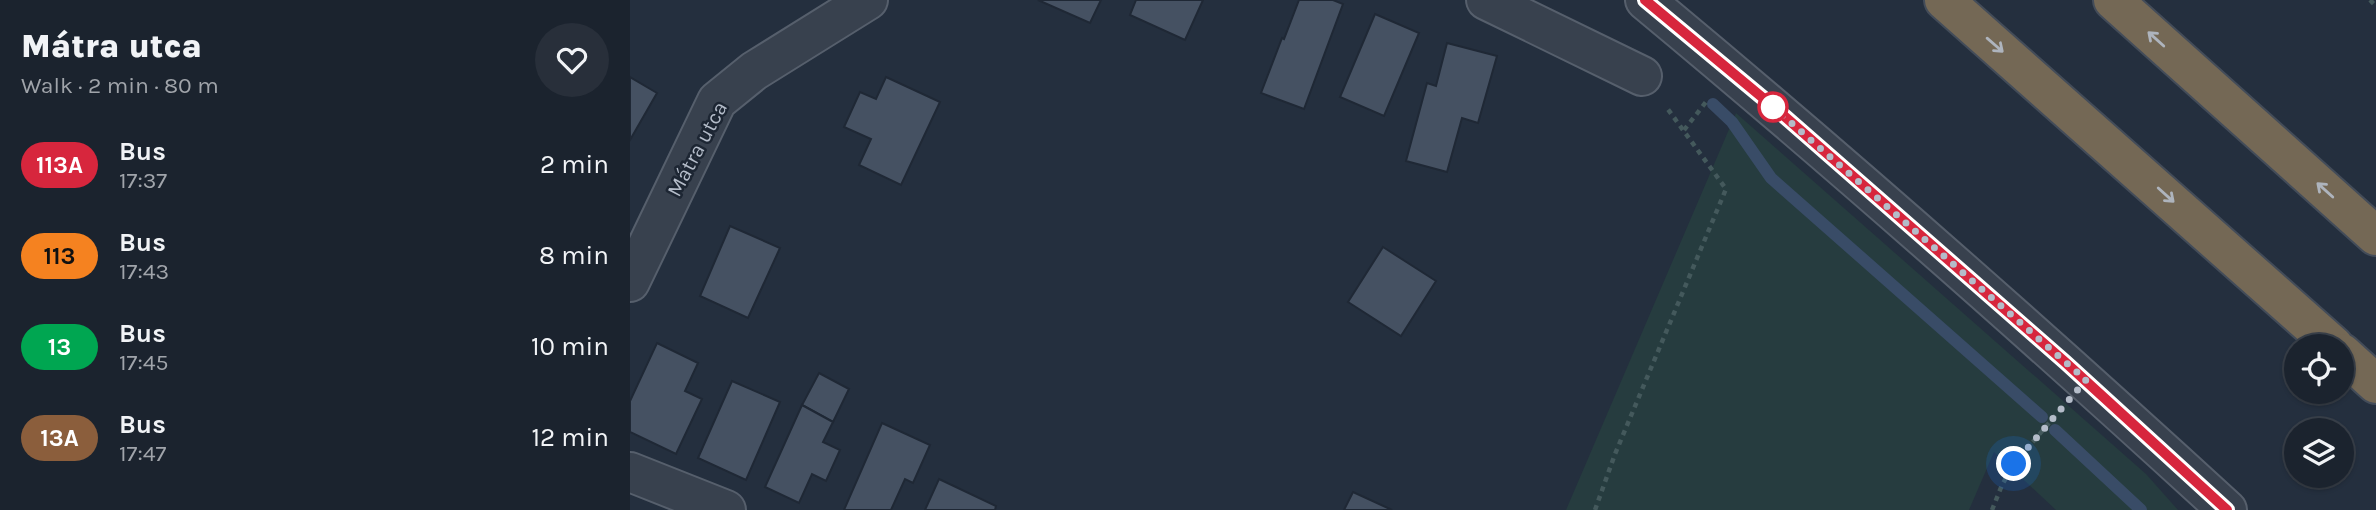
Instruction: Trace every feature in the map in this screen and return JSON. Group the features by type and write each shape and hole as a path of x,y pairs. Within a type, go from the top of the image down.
{"highway":[{"path":"1944,0 2320,334"},
{"path":"2113,0 2376,236"},
{"path":"2354,364 2376,384"}],"street":[{"name":"Mátra utca","path":"630,282 717,101 754,71 868,0"},
{"path":"1486,0 1642,76"},
{"path":"1645,0 1775,108 2086,380 2227,510"},
{"path":"630,472 726,510"}],"path":[{"path":"2370,0 2376,6"},
{"path":"1595,510 1644,383 1726,188 1642,76"},
{"path":"1992,510 2014,464 2086,380"}],"green space":[{"path":"1736,113 2146,474 2178,510 2056,510 1994,452 1969,510 1566,510"}],"building":[{"path":"1038,0 1101,0 1090,23"},
{"path":"1136,0 1203,0 1185,40 1130,15"},
{"path":"1299,0 1333,0 1343,4 1304,109 1261,93"},
{"path":"1375,14 1419,33 1384,116 1340,97"},
{"path":"1447,43 1497,56 1478,123 1462,118 1447,172 1406,161 1427,83 1436,86"},
{"path":"630,77 657,93 630,140"},
{"path":"886,77 940,102 901,185 859,165 871,139 844,127 860,92 876,99"},
{"path":"730,226 780,248 748,318 700,296"},
{"path":"1383,247 1436,281 1401,336 1348,302"},
{"path":"657,343 698,363 685,391 702,399 676,454 630,432 630,401"},
{"path":"819,373 849,389 833,422 802,405"},
{"path":"732,381 780,402 746,480 698,458"},
{"path":"802,405 833,422 823,442 840,450 826,481 812,474 799,503 765,487"},
{"path":"882,423 930,445 913,483 905,479 891,510 844,510"},
{"path":"939,479 996,506 995,510 925,510"},
{"path":"1353,492 1392,510 1344,510"}],"waterway":[{"path":"1713,104 1732,122 1771,178 2042,417"},
{"path":"2055,430 2141,510"}],"bus line":[{"name":"113A","path":"1645,0 1775,108 2065,362 2227,510"}],"route":[{"path":"1773,107 2086,380 2014,464"}]}
